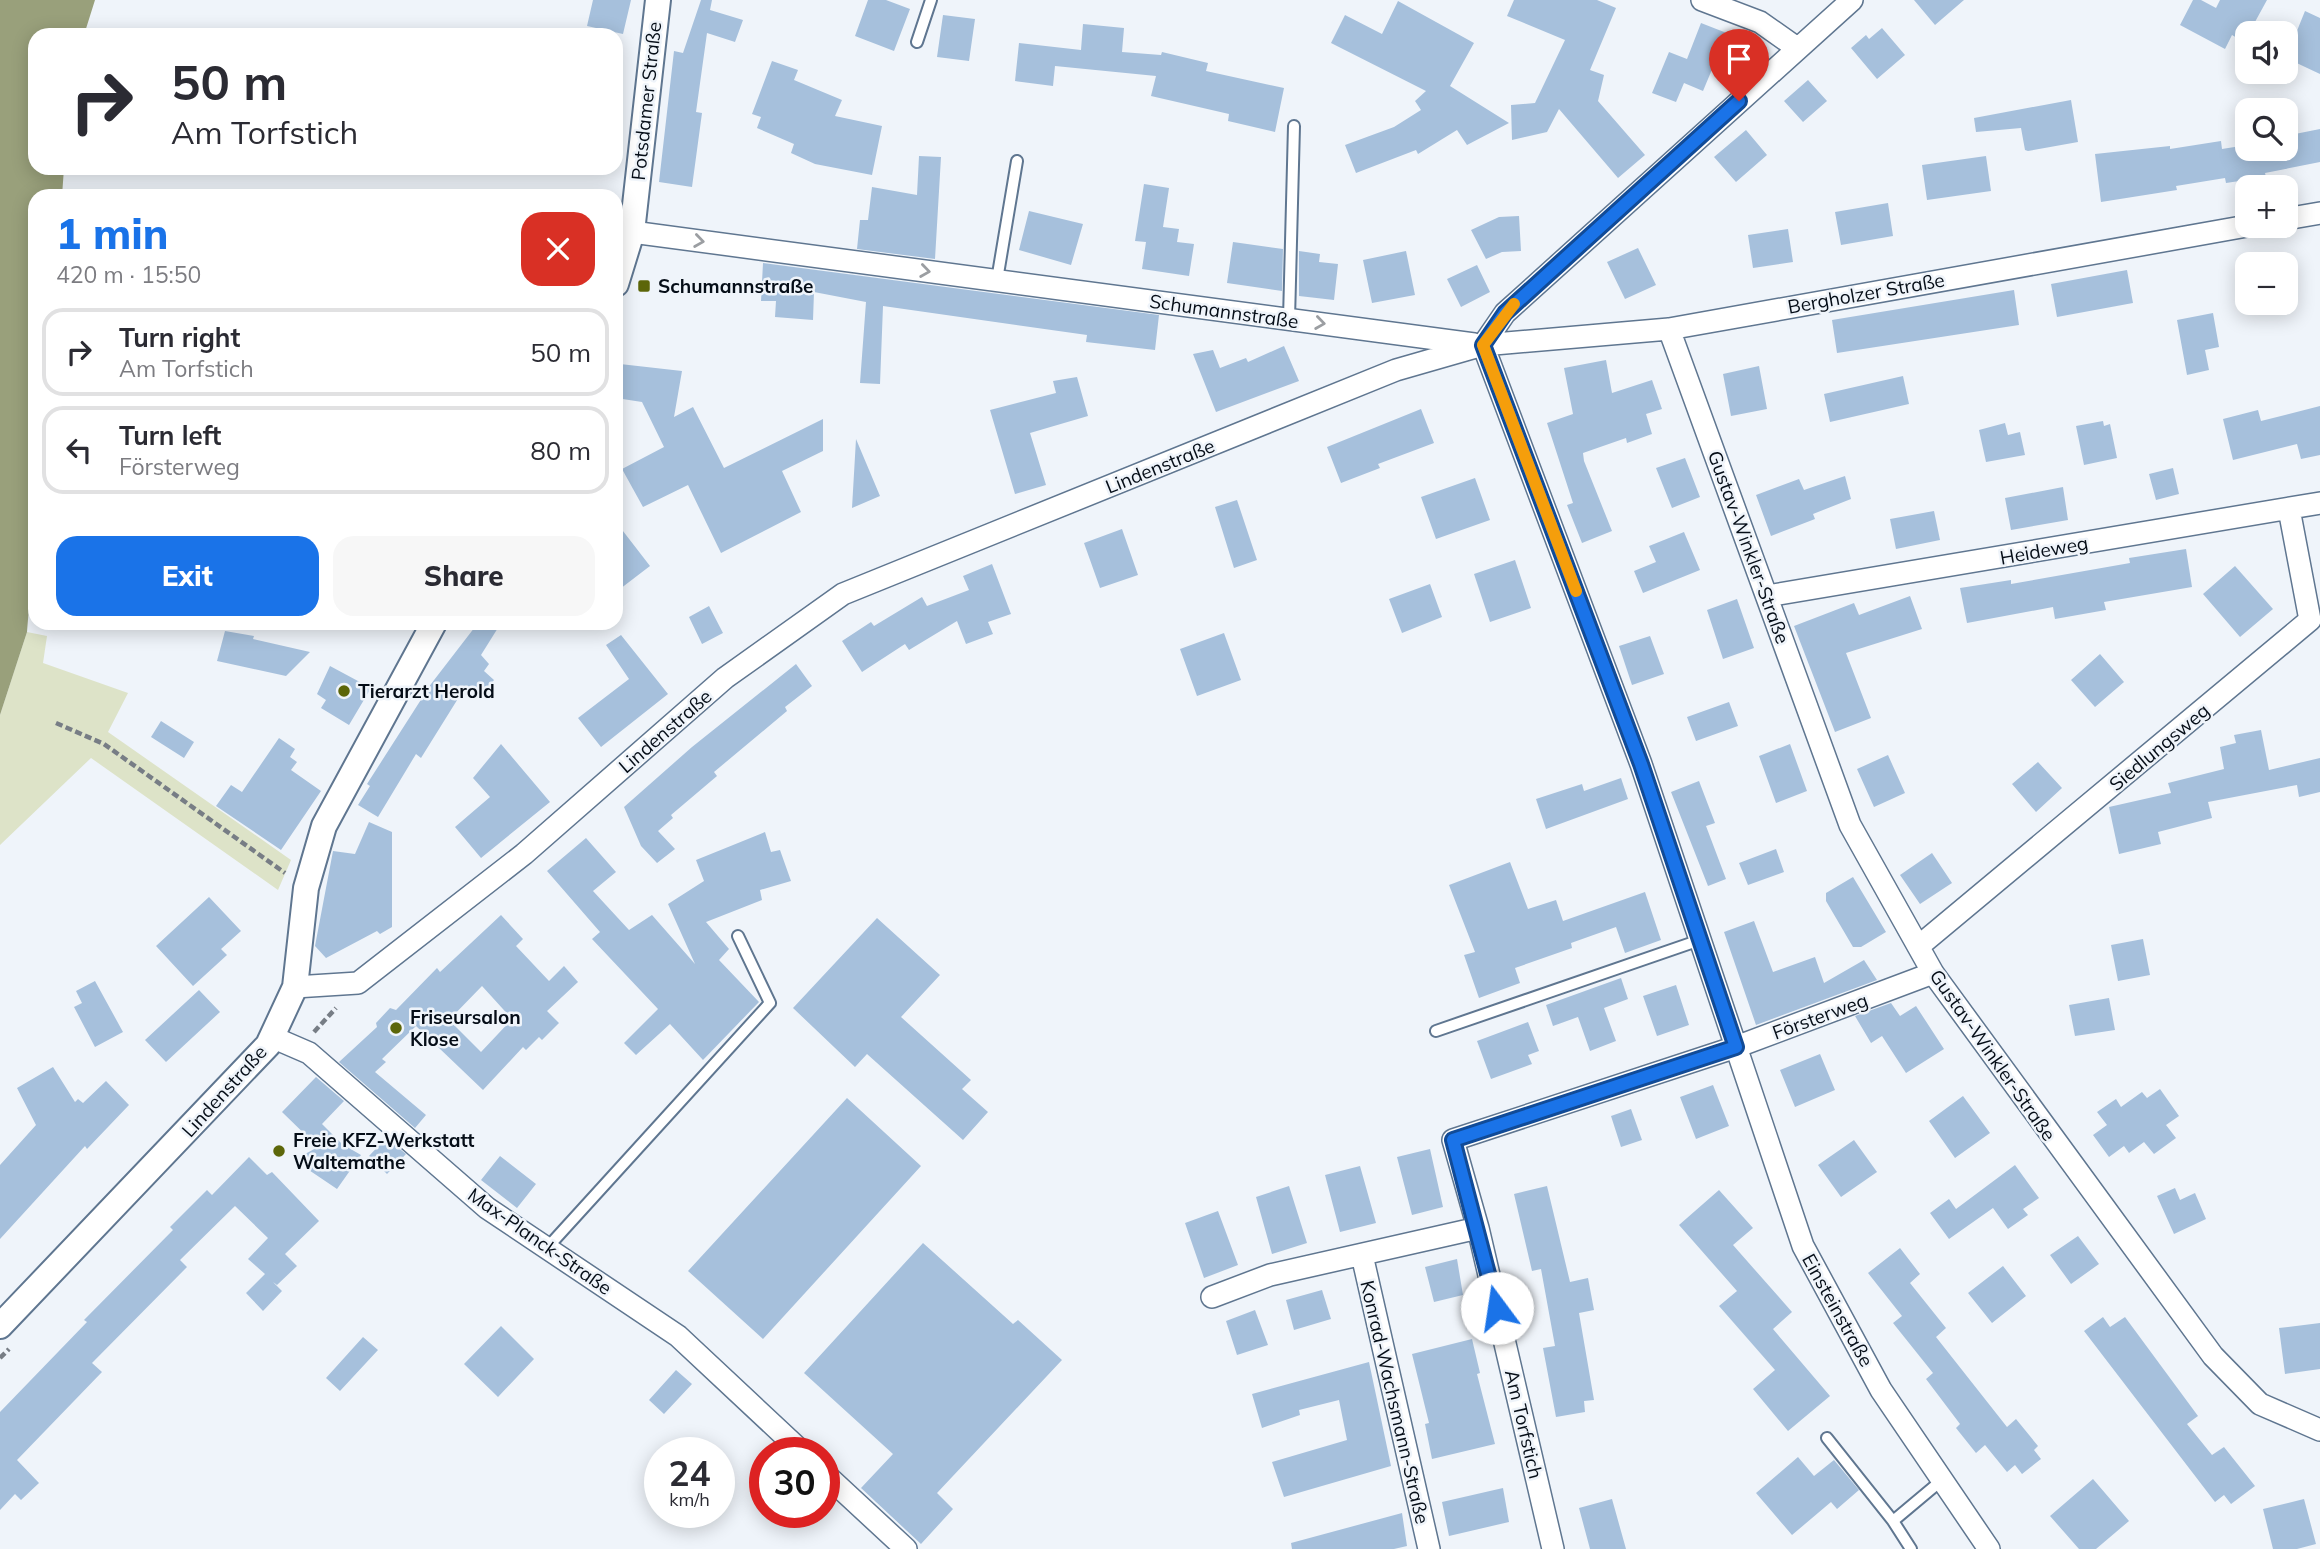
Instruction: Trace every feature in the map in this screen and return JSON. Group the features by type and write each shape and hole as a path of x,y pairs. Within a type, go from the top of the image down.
{"street":[{"name":"Potsdamer Straße","path":"623,261 632,232 658,0"},
{"path":"1702,0 1760,22 1797,48"},
{"path":"1736,1047 1641,764 1483,345 1505,313 1852,0"},
{"path":"2298,217 2320,213"},
{"name":"Bergholzer Straße","path":"1483,345 1669,329 2235,228"},
{"name":"Schumannstraße","path":"632,232 1483,345"},
{"name":"Gustav-Winkler-Straße","path":"1669,329 1850,825 1933,973 2213,1356 2260,1404 2320,1430"},
{"name":"Lindenstraße","path":"0,1326 245,1073 272,1037 295,988 358,983 524,853 725,678 843,594 1395,370 1483,345"},
{"name":"Heideweg","path":"1767,596 2320,503"},
{"name":"Siedlungsweg","path":"1919,946 2310,620 2289,509"},
{"path":"295,988 306,888 324,826 430,630"},
{"name":"Försterweg","path":"1736,1047 1933,973"},
{"name":"Max-Planck-Straße","path":"272,1037 309,1054 487,1208 678,1336 786,1437"},
{"name":"Am Torfstich","path":"1553,1549 1478,1228 1453,1140 1736,1047"},
{"name":"Einsteinstraße","path":"1736,1047 1803,1246 1881,1390 1942,1480 1982,1547"},
{"name":"Konrad-Wachsmann-Straße","path":"1212,1297 1270,1275 1478,1228"},
{"name":"Konrad-Wachsmann-Straße","path":"1362,1255 1429,1549"},
{"path":"840,1488 906,1549"}],"lane":[{"path":"917,42 932,0"},
{"path":"1289,319 1294,126"},
{"path":"997,280 1017,161"},
{"path":"547,1248 770,1003 738,936"},
{"path":"1437,1031 1700,940"},
{"path":"1826,1438 1893,1521 1911,1549"},
{"path":"1893,1521 1942,1480"}],"path":[{"path":"56,723 104,744 306,888"}],"shaded area":[{"path":"0,0 95,0 86,28 28,28 28,175 64,175 62,189 28,189 28,619 27,632 0,715"},
{"path":"27,632 47,636 43,663 128,693 108,732 291,860 278,890 91,758 0,845 0,715"}],"building":[{"path":"593,0 631,0 623,34 623,28 587,26"},
{"path":"701,0 712,0 710,10 743,20 735,42 707,33 696,112 702,113 692,187 659,182 674,51 683,53"},
{"path":"868,0 886,0 910,9 894,51 855,36"},
{"path":"1514,0 1597,0 1616,8 1590,70 1604,75 1598,101 1645,155 1618,178 1559,109 1547,132 1512,140 1511,105 1535,103 1565,40 1507,16"},
{"path":"1914,0 1964,0 1935,25"},
{"path":"2193,0 2201,0 2216,8 2220,0 2267,0 2256,21 2235,21 2235,37 2232,35 2225,49 2180,25"},
{"path":"1398,1 1474,43 1450,86 1509,123 1467,145 1457,130 1418,154 1416,150 1356,173 1345,145 1394,127 1421,110 1415,101 1426,91 1331,43 1345,15 1382,34"},
{"path":"2305,11 2320,18 2320,74 2298,64 2298,28"},
{"path":"943,15 975,19 969,61 937,57"},
{"path":"1701,23 1742,39 1729,73 1713,67 1703,91 1684,83 1676,102 1652,93 1669,52 1687,59"},
{"path":"1083,24 1124,28 1122,52 1161,55 1162,52 1208,63 1206,71 1284,88 1275,132 1228,121 1229,114 1151,96 1156,76 1055,66 1053,86 1015,81 1019,43 1081,50"},
{"path":"1882,28 1905,55 1877,79 1851,48 1866,35 1869,39"},
{"path":"772,61 798,70 794,80 842,100 835,116 882,126 872,175 815,164 791,153 794,144 757,128 761,117 752,114"},
{"path":"1808,80 1827,101 1803,122 1784,101"},
{"path":"2071,100 2078,142 2028,151 2025,150 2021,128 1976,132 1974,118"},
{"path":"2320,129 2320,162 2266,175 2235,175 2235,182 2226,183 2225,178 2176,186 2177,190 2101,202 2095,154 2170,146 2170,149 2221,141 2222,149 2235,147 2235,161 2298,161 2298,133"},
{"path":"1746,130 1767,155 1736,182 1714,157"},
{"path":"919,156 941,157 935,259 857,249 860,220 868,220 872,187 917,195"},
{"path":"1986,156 1991,191 1927,200 1922,165"},
{"path":"1144,184 1169,188 1163,227 1179,229 1177,242 1194,244 1189,276 1142,269 1146,242 1135,241"},
{"path":"1888,203 1893,236 1841,245 1835,212"},
{"path":"1029,211 1083,224 1071,265 1019,250"},
{"path":"1519,216 1521,251 1502,252 1486,259 1471,230 1499,217"},
{"path":"1788,229 1793,262 1753,268 1748,235"},
{"path":"1233,242 1283,249 1282,291 1227,283"},
{"path":"1638,248 1656,285 1625,299 1607,262"},
{"path":"1299,251 1320,254 1319,262 1338,264 1334,300 1299,296"},
{"path":"1406,251 1415,295 1372,303 1363,260"},
{"path":"763,263 1159,315 1155,350 1086,342 1087,335 883,306 880,384 860,383 866,302 814,292 813,320 775,317 776,301 761,301"},
{"path":"1477,265 1490,292 1461,307 1447,279"},
{"path":"2127,270 2133,303 2057,317 2051,284"},
{"path":"2014,290 2019,325 1837,353 1832,320"},
{"path":"2213,313 2219,347 2205,350 2209,370 2187,375 2177,320"},
{"path":"1284,346 1299,381 1216,412 1193,354 1213,350 1220,368 1246,358 1248,362"},
{"path":"1606,360 1612,393 1652,380 1662,409 1646,414 1652,434 1627,443 1626,438 1583,453 1612,531 1582,543 1567,505 1573,503 1547,423 1573,414 1564,368"},
{"path":"623,364 682,371 674,417 693,407 724,468 823,419 823,451 782,471 801,512 721,553 688,485 643,507 623,468 664,447 642,402 623,399"},
{"path":"1759,366 1767,409 1731,416 1723,374"},
{"path":"1903,376 1909,404 1830,422 1824,394"},
{"path":"1077,377 1088,416 1030,433 1046,485 1015,494 990,410 1056,393 1053,381"},
{"path":"2320,406 2320,455 2301,459 2297,444 2233,460 2223,419 2258,410 2261,421"},
{"path":"1421,409 1434,443 1378,464 1380,468 1341,483 1327,447"},
{"path":"2103,421 2104,426 2110,424 2117,458 2084,465 2076,426"},
{"path":"2005,423 2008,435 2020,432 2025,455 1986,462 1979,430"},
{"path":"856,439 880,496 852,508"},
{"path":"1685,458 1700,497 1672,508 1656,468"},
{"path":"2173,468 2179,494 2156,500 2149,474"},
{"path":"1845,476 1851,499 1813,514 1815,519 1771,536 1756,495 1799,479 1804,490"},
{"path":"1475,478 1490,520 1436,539 1421,497"},
{"path":"2063,487 2068,520 2011,530 2005,498"},
{"path":"1237,500 1257,560 1234,568 1215,507"},
{"path":"1934,511 1940,540 1896,549 1890,519"},
{"path":"1122,529 1138,575 1100,588 1084,543"},
{"path":"623,531 650,566 623,587"},
{"path":"1684,532 1700,570 1643,593 1634,571 1656,562 1649,546"},
{"path":"2186,549 2192,587 2104,602 2106,610 2055,619 2053,607 1967,623 1960,588 2011,580 2011,584 2130,563 2129,558"},
{"path":"1515,560 1531,608 1490,622 1474,574"},
{"path":"992,564 1011,614 988,622 993,634 966,644 957,621 909,650 905,644 862,672 842,641 871,622 874,626 922,597 927,606 969,590 963,576"},
{"path":"2235,566 2273,609 2240,637 2203,594"},
{"path":"1430,584 1442,617 1402,633 1389,599"},
{"path":"1910,596 1922,629 1846,653 1871,718 1835,732 1794,626 1854,603 1859,615"},
{"path":"1737,599 1754,648 1723,659 1707,610"},
{"path":"709,606 723,633 702,644 689,617"},
{"path":"473,630 497,630 481,655 489,664 484,671 494,680 479,700 468,692 462,699 459,697 421,758 416,754 378,817 358,805 370,786 367,784 431,684"},
{"path":"225,631 254,636 253,639 310,652 286,676 217,661"},
{"path":"1224,633 1241,680 1197,696 1180,649"},
{"path":"621,635 668,694 601,747 578,718 629,679 606,645"},
{"path":"1650,636 1664,674 1632,685 1619,646"},
{"path":"2100,654 2124,682 2095,707 2071,680"},
{"path":"796,664 812,686 785,707 787,711 714,772 717,776 671,815 673,818 658,831 675,849 657,863 641,846 624,807 692,747"},
{"name":"Tierarzt Herold","path":"330,666 371,688 349,725 321,708 326,700 317,694"},
{"path":"1729,702 1738,726 1696,741 1687,717"},
{"path":"161,721 194,742 184,758 151,737"},
{"path":"2261,730 2269,770 2320,758 2320,792 2299,797 2297,785 2208,802 2212,818 2158,832 2161,844 2119,854 2109,807 2171,793 2168,783 2224,769 2220,747 2236,743 2234,735"},
{"path":"279,738 295,749 290,757 297,762 291,770 321,791 281,850 216,806 231,785 242,792"},
{"path":"501,744 550,802 481,858 455,827 490,797 473,778"},
{"path":"1790,744 1807,791 1776,803 1759,756"},
{"path":"1888,755 1905,793 1874,807 1857,769"},
{"path":"2038,762 2062,788 2036,812 2012,784"},
{"path":"1621,778 1628,799 1546,829 1536,799 1582,784 1584,791"},
{"path":"1699,781 1715,823 1706,826 1726,879 1708,886 1671,792"},
{"path":"369,822 392,832 392,927 380,934 377,931 326,958 315,946 333,851 355,854"},
{"path":"765,832 771,852 780,850 791,881 760,890 762,900 706,922 729,949 719,960 759,1002 703,1060 670,1024 636,1055 624,1043 658,1009 592,939 600,932 547,871 586,838 616,872 593,891 629,930 652,915 695,964 668,904 704,881 696,860"},
{"path":"1776,849 1784,872 1748,885 1739,863"},
{"path":"1932,853 1952,883 1920,904 1900,875"},
{"path":"1510,862 1528,909 1556,900 1563,921 1645,892 1661,940 1625,953 1616,927 1571,943 1572,948 1515,968 1520,983 1479,998 1464,955 1475,952 1449,885"},
{"path":"1853,877 1886,932 1861,947 1853,947 1826,901 1826,893"},
{"path":"209,897 241,931 221,949 227,955 193,986 156,946"},
{"path":"501,915 523,939 516,946 549,981 564,966 578,982 547,1011 559,1023 542,1040 539,1037 526,1050 523,1047 483,1090 416,1026 382,1059 386,1062 375,1072 426,1115 415,1128 339,1062 377,1027 376,1023 390,1008 396,1010 437,968 440,972","holes":["482,986 512,1019 481,1052 449,1020"]},
{"path":"877,918 940,975 901,1017 971,1080 962,1089 988,1112 963,1140 867,1054 855,1067 793,1008"},
{"path":"1754,921 1773,972 1815,957 1824,983 1864,960 1877,980 1756,1025 1724,932"},
{"path":"2143,939 2150,975 2118,981 2111,945"},
{"path":"1621,978 1628,999 1604,1008 1616,1041 1590,1051 1578,1017 1553,1026 1546,1005"},
{"path":"95,981 123,1032 95,1047 74,1007 82,1003 76,991"},
{"path":"1676,985 1689,1025 1657,1036 1643,996"},
{"path":"199,990 220,1012 166,1062 145,1040"},
{"path":"2109,998 2115,1030 2075,1036 2069,1005"},
{"path":"1891,1003 1900,1016 1916,1006 1944,1049 1906,1073 1882,1036 1871,1043 1855,1016"},
{"path":"1528,1022 1539,1051 1528,1055 1532,1064 1491,1079 1477,1041"},
{"path":"1820,1054 1835,1090 1795,1107 1780,1070"},
{"path":"53,1067 75,1102 78,1099 83,1103 106,1081 129,1105 87,1149 85,1146 0,1239 0,1165 36,1125 17,1088"},
{"path":"316,1077 344,1101 322,1124 342,1144 361,1155 337,1189 294,1160 318,1147 282,1112"},
{"path":"1713,1085 1729,1126 1696,1139 1680,1097"},
{"path":"2160,1089 2179,1116 2166,1125 2176,1138 2154,1154 2144,1142 2129,1153 2124,1146 2109,1157 2093,1135 2107,1125 2097,1112 2116,1099 2121,1107 2142,1092 2147,1098"},
{"path":"1963,1096 1990,1133 1955,1158 1929,1121"},
{"path":"847,1098 921,1166 763,1339 688,1271"},
{"path":"1631,1109 1642,1140 1621,1147 1611,1116"},
{"path":"386,1138 406,1154 387,1174 369,1156"},
{"path":"1854,1140 1877,1172 1841,1197 1818,1165"},
{"path":"1430,1149 1443,1207 1412,1215 1397,1157"},
{"path":"500,1156 536,1184 517,1208 481,1180"},
{"path":"249,1157 267,1175 272,1172 319,1221 285,1254 297,1266 277,1285 273,1282 282,1291 263,1311 246,1293 265,1274 248,1259 268,1238 235,1206 180,1260 187,1267 92,1363 102,1372 17,1460 39,1483 21,1500 15,1494 0,1510 0,1412 87,1322 84,1320 173,1230 170,1227 207,1190 212,1195"},
{"path":"2015,1165 2039,1198 2023,1209 2028,1215 2008,1229 1993,1208 1949,1239 1930,1213 1949,1199 1956,1209"},
{"path":"1360,1166 1376,1223 1340,1232 1325,1175"},
{"path":"1289,1186 1307,1243 1272,1254 1256,1197"},
{"path":"1547,1186 1570,1282 1588,1278 1594,1310 1579,1313 1594,1400 1584,1401 1585,1412 1556,1417 1543,1348 1555,1346 1541,1269 1532,1271 1514,1194"},
{"path":"2175,1188 2180,1200 2195,1193 2206,1219 2174,1234 2157,1196"},
{"path":"1719,1190 1753,1228 1733,1245 1792,1312 1773,1329 1830,1396 1788,1431 1753,1389 1775,1370 1719,1306 1737,1291 1679,1225"},
{"path":"1218,1211 1238,1265 1204,1278 1185,1223"},
{"path":"2078,1236 2099,1264 2071,1284 2050,1255"},
{"path":"923,1243 1013,1324 1018,1320 1062,1360 937,1493 953,1509 921,1544 861,1488 893,1454 804,1373"},
{"path":"1900,1248 1920,1274 1910,1283 1946,1328 1936,1337 2007,1427 2016,1419 2038,1446 2034,1450 2041,1459 2022,1474 2015,1465 2007,1472 1985,1445 1976,1453 1956,1428 1960,1424 1926,1379 1933,1373 1893,1323 1902,1316 1868,1273"},
{"path":"1457,1259 1463,1295 1434,1302 1425,1267"},
{"path":"2003,1266 2026,1296 1992,1323 1968,1293"},
{"path":"1322,1290 1331,1319 1294,1330 1286,1300"},
{"path":"1255,1310 1268,1345 1237,1355 1226,1321"},
{"path":"2103,1317 2110,1327 2125,1317 2198,1416 2187,1424 2212,1455 2224,1447 2255,1486 2231,1504 2224,1495 2215,1502 2084,1331"},
{"path":"2320,1323 2320,1369 2285,1374 2279,1328"},
{"path":"501,1326 534,1359 498,1397 464,1364"},
{"path":"363,1337 378,1350 340,1391 326,1378"},
{"path":"1472,1339 1480,1373 1477,1374 1495,1444 1432,1459 1425,1424 1429,1423 1412,1354"},
{"path":"1369,1362 1391,1466 1284,1497 1272,1462 1347,1440 1339,1400 1299,1410 1300,1415 1262,1428 1252,1394"},
{"path":"676,1370 692,1384 664,1414 649,1400"},
{"path":"1798,1457 1814,1476 1834,1460 1859,1490 1837,1509 1831,1502 1792,1535 1756,1493"},
{"path":"2093,1479 2129,1521 2096,1549 2079,1549 2050,1516"},
{"path":"1503,1488 1509,1522 1449,1536 1442,1502"},
{"path":"1612,1499 1626,1549 1590,1549 1579,1508"},
{"path":"2304,1499 2316,1544 2297,1549 2273,1549 2263,1509"},
{"path":"1402,1513 1407,1546 1394,1549 1292,1549 1291,1543"}],"slow traffic":[{"path":"1514,304 1483,345 1576,591"}],"place":[{"name":"Schumannstraße","path":"644,286"},
{"name":"Tierarzt Herold","path":"344,691"},
{"name":"Friseursalon Klose","path":"396,1028"},
{"name":"Freie KFZ-Werkstatt Waltemathe","path":"279,1151"}],"route":[{"path":"1497,1308 1453,1140 1736,1047 1641,764 1483,345 1505,313 1739,101"}]}
